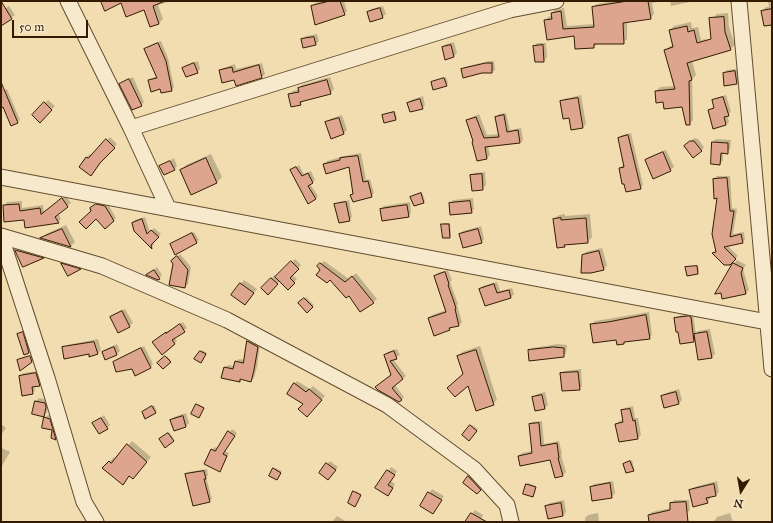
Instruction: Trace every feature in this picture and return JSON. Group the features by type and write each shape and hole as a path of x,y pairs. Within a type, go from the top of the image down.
{"street":[{"path":"68,1 168,208"},
{"path":"130,128 510,10 556,1"},
{"path":"739,1 766,240 772,369"},
{"path":"1,177 770,323"},
{"path":"1,237 47,378 84,502 96,522"},
{"path":"1,237 102,266 227,320 388,405 474,469 507,505 511,522"}],"building":[{"path":"1,1 12,19 1,26"},
{"path":"101,1 165,1 153,6 159,24 150,27 144,10 126,17 121,3 105,11"},
{"path":"330,1 340,1 345,15 315,25 311,6"},
{"path":"628,1 648,1 651,19 623,23 624,44 594,44 594,48 575,49 574,36 547,40 544,20 552,19 551,13 561,11 563,29 594,27 592,7"},
{"path":"380,8 383,18 370,22 367,12"},
{"path":"772,9 772,25 764,26 761,11"},
{"path":"724,17 725,32 731,50 687,63 692,80 689,81 690,125 686,125 682,107 664,109 663,102 656,103 655,91 675,89 664,50 673,47 669,30 687,26 688,32 694,30 697,43 711,39 709,18"},
{"path":"314,37 316,45 303,48 301,39"},
{"path":"158,43 166,61 172,91 161,93 160,89 151,92 148,80 157,78 144,49"},
{"path":"451,45 454,57 445,60 442,47"},
{"path":"543,45 544,62 535,62 533,46"},
{"path":"194,63 198,73 186,77 182,68"},
{"path":"492,63 492,73 482,73 463,78 461,69"},
{"path":"259,65 262,78 236,86 234,80 222,83 219,70 232,67 233,72"},
{"path":"735,71 737,84 724,86 723,73"},
{"path":"444,78 447,86 433,90 431,82"},
{"path":"129,79 142,106 132,110 119,84"},
{"path":"327,80 331,94 300,102 301,105 291,107 288,94 299,92 298,88"},
{"path":"1,82 18,123 11,126 3,107 1,108"},
{"path":"723,97 729,116 724,117 726,125 713,129 708,110 714,108 712,100"},
{"path":"578,98 583,128 571,130 569,118 563,119 560,101"},
{"path":"420,99 423,109 410,112 407,103"},
{"path":"44,102 52,110 40,123 32,115"},
{"path":"394,112 396,120 384,123 382,115"},
{"path":"504,115 507,132 518,130 520,143 485,147 487,159 477,161 473,141 466,120 476,117 484,138 499,137 495,117"},
{"path":"339,118 344,134 331,139 325,122"},
{"path":"628,135 641,189 626,192 624,184 622,184 619,168 624,167 618,138"},
{"path":"106,139 115,148 100,163 91,176 79,167 86,157 88,158"},
{"path":"690,141 694,141 702,151 693,158 684,146"},
{"path":"712,142 728,143 728,154 721,153 720,165 711,164"},
{"path":"663,152 671,171 653,179 645,160"},
{"path":"358,156 363,182 368,181 372,197 353,202 350,195 353,194 349,167 326,174 323,164 340,160 340,158"},
{"path":"206,158 217,183 191,195 180,170"},
{"path":"170,161 175,170 164,175 159,166"},
{"path":"296,167 302,176 308,173 313,183 308,186 316,199 308,204 290,170"},
{"path":"482,174 483,190 472,191 470,175"},
{"path":"727,178 730,211 734,211 730,237 741,234 743,243 724,247 736,259 730,265 724,265 712,253 716,252 712,234 717,198 714,199 713,179"},
{"path":"421,193 424,203 414,206 410,197"},
{"path":"62,198 68,207 55,217 59,223 25,228 24,220 4,222 3,205 19,204 20,211 40,208 41,214"},
{"path":"470,201 472,213 450,215 449,203"},
{"path":"346,202 350,221 339,223 334,204"},
{"path":"96,204 105,206 114,221 105,229 96,219 86,229 79,222 91,211 90,208"},
{"path":"407,205 409,217 382,221 380,209"},
{"path":"561,218 561,220 586,218 588,243 564,245 565,247 557,248 553,219"},
{"path":"142,219 147,234 151,230 159,237 151,245 152,249 134,231 132,223"},
{"path":"441,224 449,224 450,238 443,238"},
{"path":"62,229 71,247 40,238"},
{"path":"478,229 482,243 463,248 459,234"},
{"path":"192,233 197,243 175,255 170,244"},
{"path":"15,250 44,258 23,267"},
{"path":"599,251 604,270 591,273 581,273 582,255"},
{"path":"177,256 188,270 185,288 169,285 173,264 171,261"},
{"path":"291,261 299,269 290,278 295,283 288,290 275,277"},
{"path":"61,263 81,269 68,276"},
{"path":"320,263 345,282 352,276 374,303 360,312 349,296 346,298 330,280 327,283 316,275 320,270 317,266"},
{"path":"733,263 743,268 741,273 746,294 722,299 721,293 715,294"},
{"path":"697,266 698,274 687,276 685,267"},
{"path":"154,270 160,279 158,280 146,275"},
{"path":"445,272 456,308 459,326 449,328 450,330 434,336 428,318 446,312 434,276"},
{"path":"271,278 278,284 268,295 261,288"},
{"path":"240,283 254,293 245,305 231,295"},
{"path":"494,284 497,293 509,290 511,298 485,306 479,289"},
{"path":"304,298 313,307 307,313 298,303"},
{"path":"122,311 130,327 118,333 110,317"},
{"path":"646,315 650,339 624,342 624,344 617,345 616,340 593,343 590,324"},
{"path":"691,317 694,342 680,344 674,318"},
{"path":"180,324 185,332 172,340 175,344 162,355 152,342"},
{"path":"23,332 29,353 24,355 17,334"},
{"path":"707,332 712,358 698,360 694,334"},
{"path":"247,341 258,347 251,382 240,379 240,382 221,378 224,367 233,369 235,361 243,363"},
{"path":"94,342 98,354 89,357 89,354 64,359 62,347"},
{"path":"114,347 117,355 105,360 102,352"},
{"path":"554,347 564,348 564,357 529,361 528,350"},
{"path":"141,348 151,368 135,376 132,369 116,372 113,362"},
{"path":"476,350 494,405 476,411 468,386 455,397 447,388 463,374 457,356"},
{"path":"200,351 206,354 201,363 194,359"},
{"path":"394,351 397,359 390,361 403,379 392,388 402,400 399,402 375,387 391,375 384,355"},
{"path":"30,356 32,362 20,371 17,360"},
{"path":"165,356 171,362 163,369 157,363"},
{"path":"578,372 580,390 562,391 560,373"},
{"path":"36,373 40,386 32,387 33,394 22,396 19,376"},
{"path":"294,383 306,392 309,389 322,400 307,417 298,409 303,404 287,394"},
{"path":"676,392 679,404 664,408 661,396"},
{"path":"542,395 545,409 535,411 532,397"},
{"path":"35,401 45,403 46,407 44,417 32,414"},
{"path":"196,404 204,408 199,418 191,414"},
{"path":"152,406 156,413 145,419 142,412"},
{"path":"630,409 633,421 635,420 638,439 619,442 615,424 623,422 621,410"},
{"path":"183,416 186,427 174,431 170,420"},
{"path":"44,417 50,419 56,440 51,438 52,430 42,428"},
{"path":"101,418 108,429 99,434 92,423"},
{"path":"539,423 541,446 557,443 558,458 563,476 555,478 550,460 520,466 518,456 532,453 529,424"},
{"path":"470,425 477,431 469,441 462,435"},
{"path":"228,431 235,436 223,454 227,456 220,472 204,464 211,449 215,451"},
{"path":"168,433 174,441 165,448 159,439"},
{"path":"127,444 147,462 133,479 129,476 123,485 102,468 109,461 111,463"},
{"path":"630,461 634,471 626,473 623,464"},
{"path":"326,463 336,470 328,480 319,473"},
{"path":"273,468 281,473 277,480 269,476"},
{"path":"387,470 395,475 388,485 393,488 388,496 375,488"},
{"path":"204,471 206,479 204,479 210,502 193,506 185,474"},
{"path":"468,476 481,490 477,494 463,483"},
{"path":"610,483 612,498 592,501 590,487"},
{"path":"526,484 536,487 533,497 523,494"},
{"path":"714,484 716,496 706,498 708,503 693,507 689,490"},
{"path":"353,491 361,495 355,507 348,503"},
{"path":"428,492 442,500 433,514 420,506"},
{"path":"686,502 688,522 649,522 648,515 670,510 670,503"},
{"path":"561,503 563,516 548,519 545,506"},
{"path":"471,513 487,522 465,522"}]}
